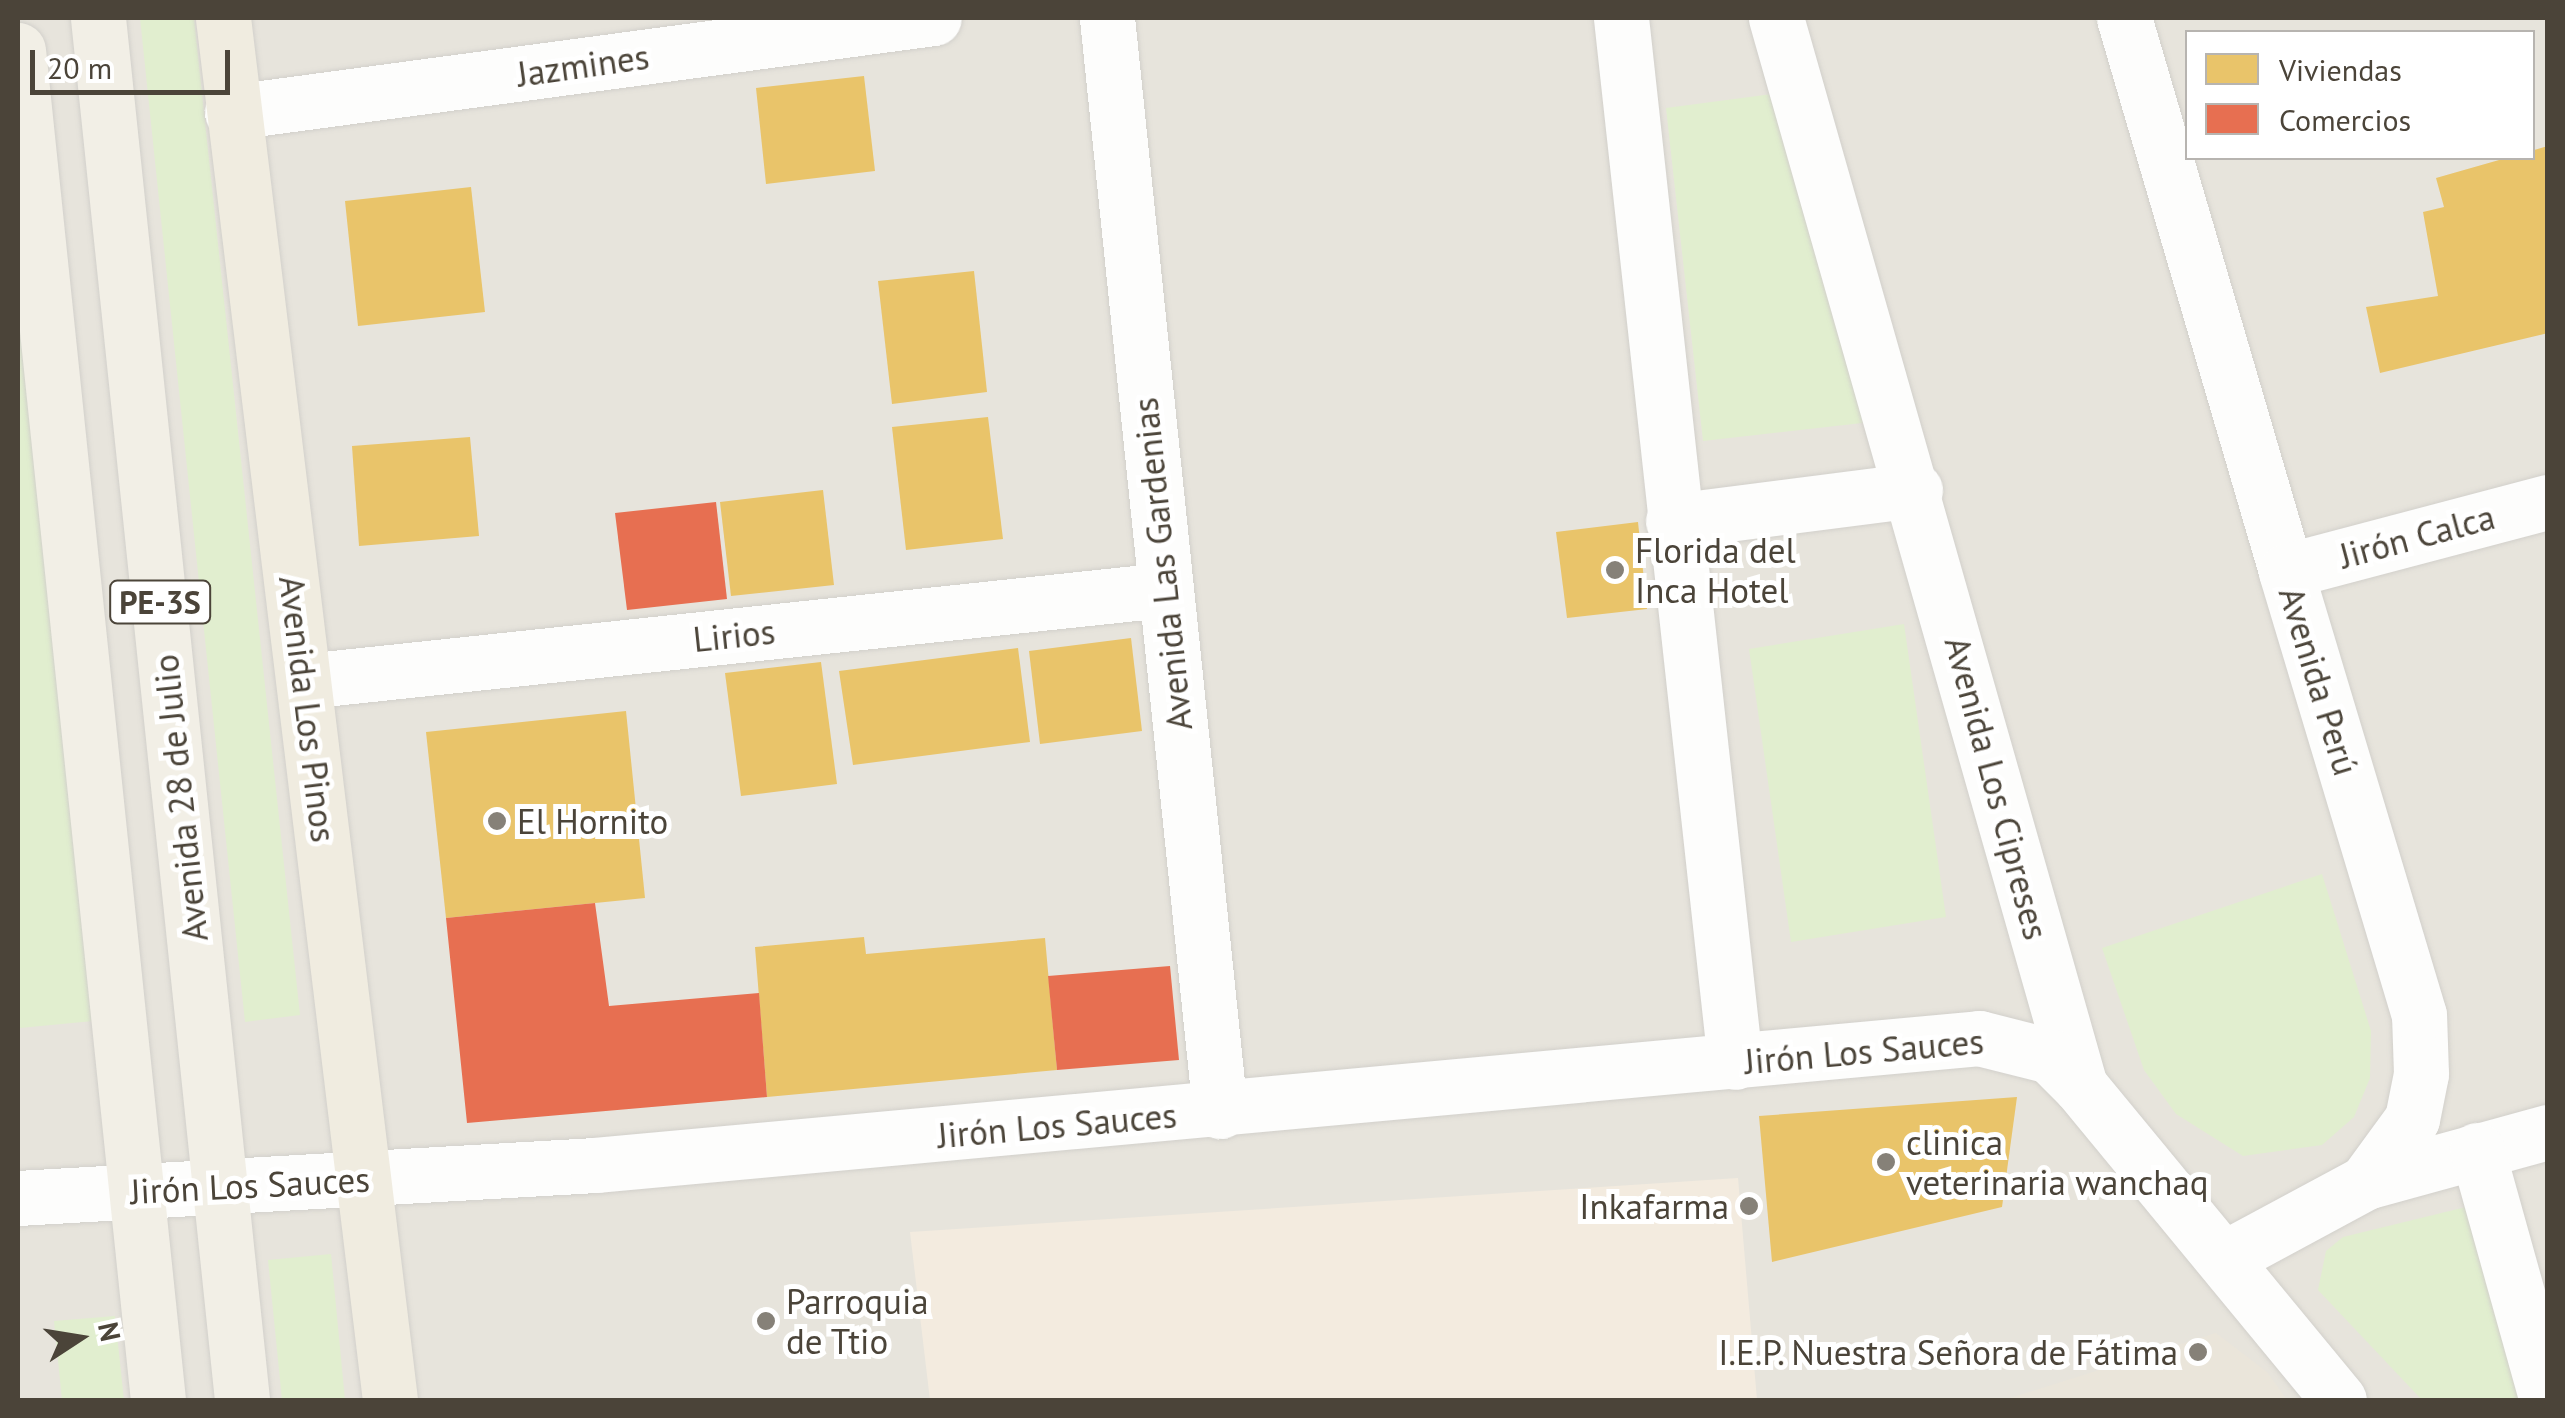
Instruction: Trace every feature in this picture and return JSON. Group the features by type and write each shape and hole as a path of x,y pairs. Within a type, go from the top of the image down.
{"highway":[{"name":"Avenida Los Pinos","path":"223,18 370,1178 390,1400"}],"main road":[{"name":"Avenida 28 de Julio","path":"98,18 242,1400"},
{"name":"PE-3S","path":"18,50 158,1400"}],"street":[{"name":"Jazmines","path":"232,112 934,18"},
{"name":"Avenida Las Gardenias","path":"1107,18 1220,1111"},
{"path":"1621,18 1735,1062"},
{"name":"Avenida Los Cipreses","path":"1776,18 1915,490 2080,1086"},
{"name":"Avenida Perú","path":"2124,18 2419,1015 2412,1119 2366,1182 2224,1258"},
{"path":"1673,521 1915,490"},
{"name":"Jirón Calca","path":"2286,571 2548,502"},
{"name":"Lirios","path":"305,681 1164,590"},
{"name":"Jirón Los Sauces","path":"18,1198 370,1178 1220,1111 1979,1038 2050,1056 2080,1086"},
{"path":"2080,1086 2339,1400"},
{"path":"2366,1182 2548,1132"},
{"path":"2477,1150 2546,1400"}],"shaded area":[{"path":"18,18 2547,18 2547,1400 18,1400"},
{"path":"1738,1178 1757,1400 930,1400 910,1232"},
{"name":"I.E.P. Nuestra Señora de Fátima","path":"2216,1333 2267,1372 2287,1400 2004,1400"}],"green space":[{"path":"140,18 194,18 300,1015 245,1022"},
{"path":"1772,94 1871,422 1703,441 1666,108"},
{"path":"18,305 93,1021 20,1028 18,1006"},
{"path":"1904,624 1946,917 1791,942 1749,649"},
{"path":"2322,874 2371,1031 2370,1078 2354,1117 2322,1145 2243,1156 2176,1114 2144,1070 2102,948"},
{"path":"2466,1207 2523,1400 2422,1400 2318,1290 2326,1251 2343,1237"},
{"path":"331,1254 345,1400 282,1400 268,1260"},
{"path":"115,1316 124,1400 62,1400 54,1321"}],"building: Viviendas":[{"path":"864,76 875,171 766,184 756,88"},
{"path":"2548,146 2548,333 2380,373 2366,307 2438,296 2423,212 2444,207 2436,178 2499,160 2535,160 2535,150"},
{"path":"471,187 485,312 358,326 345,201"},
{"path":"974,271 987,392 892,404 878,281"},
{"path":"988,417 1003,539 906,550 892,427"},
{"path":"470,437 479,536 359,546 352,446"},
{"path":"823,490 834,585 731,596 720,502"},
{"path":"1638,522 1647,609 1567,618 1556,532"},
{"path":"1131,638 1142,731 1040,744 1029,651"},
{"path":"1018,648 1030,742 853,765 839,671"},
{"path":"821,662 837,784 741,796 725,673"},
{"path":"626,711 645,898 446,918 426,732"},
{"path":"864,937 866,954 1045,938 1057,1070 767,1097 755,947"},
{"name":"clinica veterinaria wanchaq","path":"2017,1097 2002,1207 1772,1262 1759,1116"}],"building: Comercios":[{"path":"716,502 727,599 627,610 615,513"},
{"path":"595,903 609,1006 759,993 767,1097 467,1123 446,918"},
{"path":"1170,966 1179,1060 1057,1070 1048,976"}],"place":[{"name":"Florida del Inca Hotel","path":"1615,570"},
{"name":"El Hornito","path":"497,821"},
{"name":"clinica veterinaria wanchaq","path":"1886,1162"},
{"name":"Inkafarma","path":"1749,1206"},
{"name":"Parroquia de Ttio","path":"766,1321"},
{"name":"I.E.P. Nuestra Señora de Fátima","path":"2198,1352"}]}
